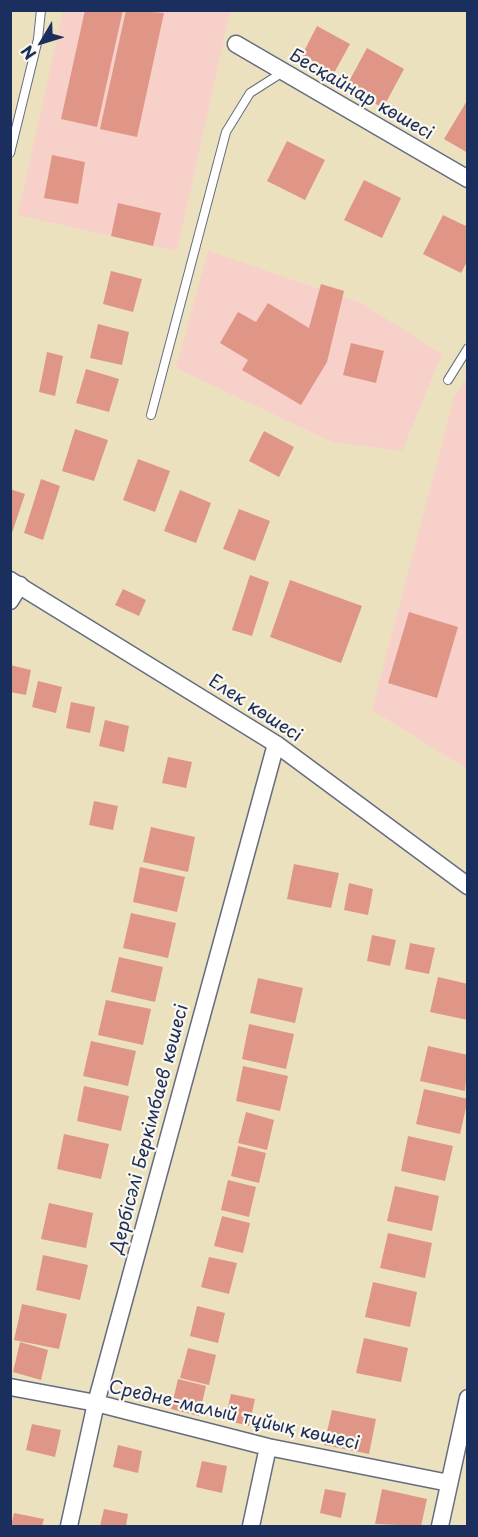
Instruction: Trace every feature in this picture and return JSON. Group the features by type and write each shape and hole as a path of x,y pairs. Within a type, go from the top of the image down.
{"street":[{"name":"Бесқайнар көшесі","path":"236,44 468,179"},
{"path":"10,601 15,583"},
{"name":"Елек көшесі","path":"15,583 276,744 468,886"},
{"name":"Дербісәлі Беркімбаев көшесі","path":"69,1527 96,1403 276,744"},
{"name":"Средне-малый тұйық көшесі","path":"10,1387 96,1403 268,1447 449,1483"},
{"path":"440,1527 468,1398"},
{"path":"251,1527 268,1447"}],"lane":[{"path":"10,153 38,39 41,10"},
{"path":"151,416 226,132 250,93 284,72"},
{"path":"448,380 468,348"}],"shaded area":[{"path":"63,11 230,11 177,251 18,215"},
{"path":"208,251 361,303 442,354 402,451 332,442 176,368"},
{"path":"467,378 467,769 372,710 454,398"}],"building":[{"path":"85,10 123,10 97,127 61,119"},
{"path":"126,10 164,13 137,137 100,129"},
{"path":"317,26 350,44 334,73 302,55"},
{"path":"367,48 404,69 383,108 346,87"},
{"path":"468,99 468,153 444,139"},
{"path":"287,141 325,160 305,200 267,181"},
{"path":"52,155 85,162 78,204 44,198"},
{"path":"364,180 401,198 382,238 344,220"},
{"path":"118,203 161,213 153,246 111,236"},
{"path":"443,215 468,227 468,260 461,273 423,254"},
{"path":"111,271 142,279 133,312 103,304"},
{"path":"321,284 344,291 327,362 301,405 242,370 248,360 220,343 238,312 256,322 268,303 309,328"},
{"path":"98,324 129,332 122,365 90,358"},
{"path":"351,343 384,351 376,383 343,375"},
{"path":"47,352 63,356 55,396 39,392"},
{"path":"86,369 119,379 109,412 76,403"},
{"path":"75,429 108,440 94,481 62,471"},
{"path":"264,431 294,447 279,477 249,461"},
{"path":"138,459 170,471 155,512 123,500"},
{"path":"41,479 60,486 43,540 24,533"},
{"path":"10,489 25,494 11,536 10,536"},
{"path":"180,490 211,503 196,543 164,531"},
{"path":"239,509 270,521 255,561 223,549"},
{"path":"250,575 269,582 252,636 232,630"},
{"path":"290,580 362,606 341,663 270,637"},
{"path":"123,589 146,600 139,616 115,605"},
{"path":"409,612 458,627 437,698 388,683"},
{"path":"10,665 31,670 26,695 10,692"},
{"path":"38,681 62,687 56,713 32,707"},
{"path":"71,702 95,707 90,733 66,728"},
{"path":"105,720 129,726 124,752 99,746"},
{"path":"168,757 192,762 186,788 162,783"},
{"path":"94,801 118,806 113,830 89,825"},
{"path":"151,827 195,837 188,872 143,862"},
{"path":"294,864 339,873 331,908 287,899"},
{"path":"140,867 185,877 177,912 133,902"},
{"path":"349,883 373,889 368,915 344,910"},
{"path":"131,913 176,923 168,958 123,948"},
{"path":"372,935 396,940 390,966 367,961"},
{"path":"410,943 435,948 429,974 405,969"},
{"path":"119,957 163,967 155,1002 111,992"},
{"path":"438,977 468,984 468,1020 430,1012"},
{"path":"258,978 303,988 295,1023 250,1013"},
{"path":"106,1000 151,1009 143,1045 98,1035"},
{"path":"249,1024 294,1034 286,1069 242,1059"},
{"path":"91,1041 136,1051 128,1086 83,1076"},
{"path":"428,1046 468,1055 465,1091 420,1081"},
{"path":"243,1066 288,1076 280,1111 236,1101"},
{"path":"84,1086 129,1096 121,1131 77,1121"},
{"path":"424,1089 468,1099 460,1134 416,1124"},
{"path":"246,1112 274,1120 267,1150 238,1143"},
{"path":"64,1134 109,1144 101,1179 57,1169"},
{"path":"408,1136 453,1146 445,1181 401,1171"},
{"path":"238,1146 266,1153 259,1183 231,1176"},
{"path":"228,1180 256,1187 249,1217 221,1210"},
{"path":"395,1186 439,1196 432,1231 387,1221"},
{"path":"49,1203 93,1213 86,1248 41,1239"},
{"path":"222,1216 250,1223 243,1253 214,1246"},
{"path":"388,1233 432,1243 425,1278 380,1268"},
{"path":"43,1255 88,1265 80,1300 36,1290"},
{"path":"209,1257 237,1263 229,1294 201,1287"},
{"path":"373,1282 417,1292 410,1327 365,1317"},
{"path":"22,1304 67,1314 59,1349 14,1340"},
{"path":"197,1306 225,1313 218,1343 190,1336"},
{"path":"364,1338 408,1348 401,1382 356,1373"},
{"path":"20,1342 48,1350 41,1380 13,1372"},
{"path":"188,1348 216,1355 209,1385 180,1378"},
{"path":"178,1379 206,1386 199,1416 171,1409"},
{"path":"231,1394 255,1399 249,1426 225,1420"},
{"path":"332,1410 376,1419 369,1454 324,1445"},
{"path":"32,1424 61,1430 55,1457 26,1450"},
{"path":"118,1445 142,1451 138,1473 113,1467"},
{"path":"202,1461 227,1466 222,1493 196,1487"},
{"path":"325,1489 346,1493 341,1518 320,1513"},
{"path":"382,1489 427,1499 421,1526 375,1524"},
{"path":"104,1509 128,1514 126,1526 100,1526"},
{"path":"14,1513 44,1519 42,1526 11,1526"}]}
